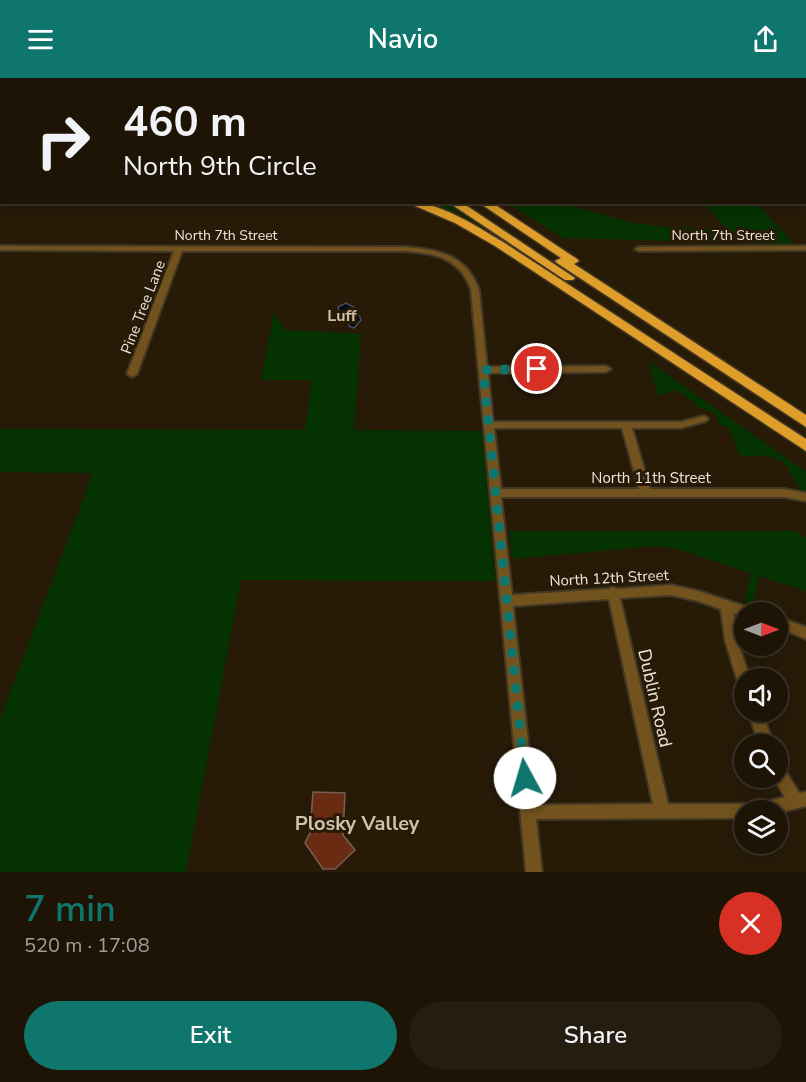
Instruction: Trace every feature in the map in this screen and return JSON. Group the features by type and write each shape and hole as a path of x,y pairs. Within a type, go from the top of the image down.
{"highway":[{"path":"416,204 459,221 499,243 806,446"},
{"path":"456,204 806,437"},
{"path":"473,204 806,422"},
{"path":"486,204 582,267 712,360"}],"street":[{"name":"North 7th Street","path":"0,248 427,250 465,268 473,281 483,370"},
{"name":"Pine Tree Lane","path":"132,374 179,248"},
{"name":"North 7th Street","path":"639,249 806,248"},
{"path":"534,872 483,370 606,369"},
{"path":"489,424 681,425 703,419"},
{"path":"626,425 646,493"},
{"name":"North 11th Street","path":"496,493 784,493 806,498"},
{"name":"North 12th Street","path":"507,601 613,592 671,590 734,608"},
{"name":"Dublin Road","path":"613,592 662,812"},
{"path":"727,605 731,640 740,668"},
{"path":"788,626 806,633"},
{"path":"788,784 801,800"},
{"path":"528,812 734,811"}],"green space":[{"path":"419,204 447,204 646,335 455,211 451,213 461,219"},
{"path":"510,204 565,204 629,222 665,227 728,230 704,204 757,204 794,244 563,238"},
{"path":"274,312 285,330 361,334 354,430 482,431 495,581 241,580 186,872 0,872 0,719 93,473 0,472 0,429 305,430 312,380 261,380"},
{"path":"648,361 806,472 806,491 799,489 789,469 777,459 740,456 729,428 719,424 719,420 712,413 698,408 675,389 658,397"},
{"path":"509,531 795,531 806,538 806,591 759,576 754,602 745,602 750,573 674,548 655,546 512,559"}],"water":[{"path":"346,303 357,309 361,320 354,328 349,326 350,320 346,315 339,312 338,307"}],"building":[{"path":"313,792 345,793 343,835 355,850 335,869 323,869 305,843 310,833"}],"district":[{"name":"Luff","path":"342,316"},
{"name":"Plosky Valley","path":"357,823"}],"route":[{"path":"525,778 483,370 537,369"}]}
